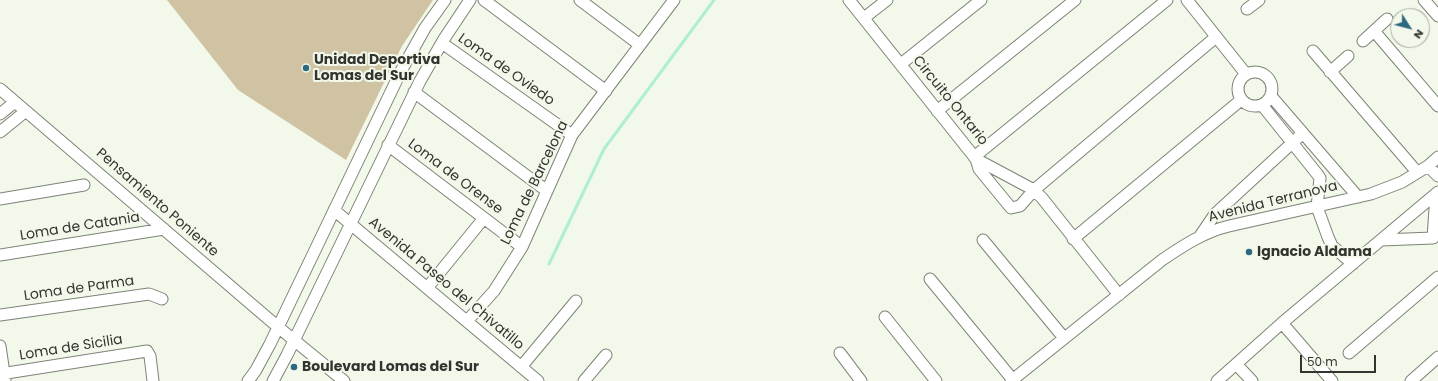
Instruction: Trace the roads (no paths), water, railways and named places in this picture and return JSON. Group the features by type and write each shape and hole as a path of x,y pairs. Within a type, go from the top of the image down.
{"street":[{"path":"248,381 256,370 278,327 400,72 425,28 445,0"},
{"path":"273,381 414,92 442,43 470,0"},
{"path":"484,0 606,91"},
{"path":"580,0 640,46"},
{"name":"Loma de Barcelona","path":"467,321 494,291 522,247 572,135 674,0"},
{"name":"Circuito Ontario","path":"849,0 975,158 1034,190 1119,295"},
{"path":"864,18 887,0"},
{"path":"901,64 981,0"},
{"path":"938,111 1075,0"},
{"path":"1168,0 975,158 979,169 1011,208 1020,206 1034,190 1216,37"},
{"path":"1187,0 1246,74"},
{"path":"1247,9 1259,0"},
{"path":"1424,0 1438,16"},
{"path":"1363,42 1387,19"},
{"path":"1374,31 1438,106"},
{"name":"Loma de Oviedo","path":"442,43 572,135"},
{"path":"1313,51 1417,172"},
{"path":"1330,72 1348,56"},
{"path":"1252,72 1259,72 1265,75 1269,79 1272,86 1271,96 1262,105 1250,106 1241,100 1237,92 1240,79 1246,74 1252,72"},
{"name":"Pensamiento Poniente","path":"0,89 294,340"},
{"path":"414,92 547,191"},
{"path":"1271,96 1358,197"},
{"path":"1073,239 1241,100"},
{"path":"0,114 15,102"},
{"path":"1262,105 1320,178 1317,207 1328,237 1332,246 1353,264"},
{"path":"0,132 26,111"},
{"path":"1200,236 1215,214 1303,133"},
{"name":"Loma de Orense","path":"388,145 522,247"},
{"name":"Avenida Terranova","path":"1012,380 1162,260 1183,245 1200,236 1216,229 1371,194 1402,182 1428,166 1438,157"},
{"path":"1428,166 1438,176"},
{"path":"0,199 84,185"},
{"path":"1381,240 1435,242 1437,193"},
{"path":"1217,381 1437,193"},
{"name":"Avenida Paseo del Chivatillo","path":"334,210 538,381"},
{"path":"427,288 484,218"},
{"name":"Loma de Catania","path":"0,255 164,229"},
{"path":"983,240 1064,338"},
{"path":"1349,353 1438,277"},
{"path":"930,279 1012,380"},
{"name":"Loma de Parma","path":"0,315 149,294 162,299"},
{"path":"521,367 576,301"},
{"path":"884,317 936,381"},
{"path":"1282,324 1332,381"},
{"path":"294,340 344,381"},
{"path":"0,346 3,376"},
{"name":"Loma de Sicilia","path":"3,376 147,351 150,356 153,381"},
{"path":"840,354 861,381"},
{"path":"584,381 606,355"},
{"path":"1411,381 1438,357"},
{"path":"1237,364 1252,381"}],"waterway":[{"path":"549,264 604,149 714,0"}],"place":[{"name":"Unidad Deportiva Lomas del Sur","path":"306,68"},
{"name":"Ignacio Aldama","path":"1249,252"},
{"name":"Boulevard Lomas del Sur","path":"294,367"}]}
